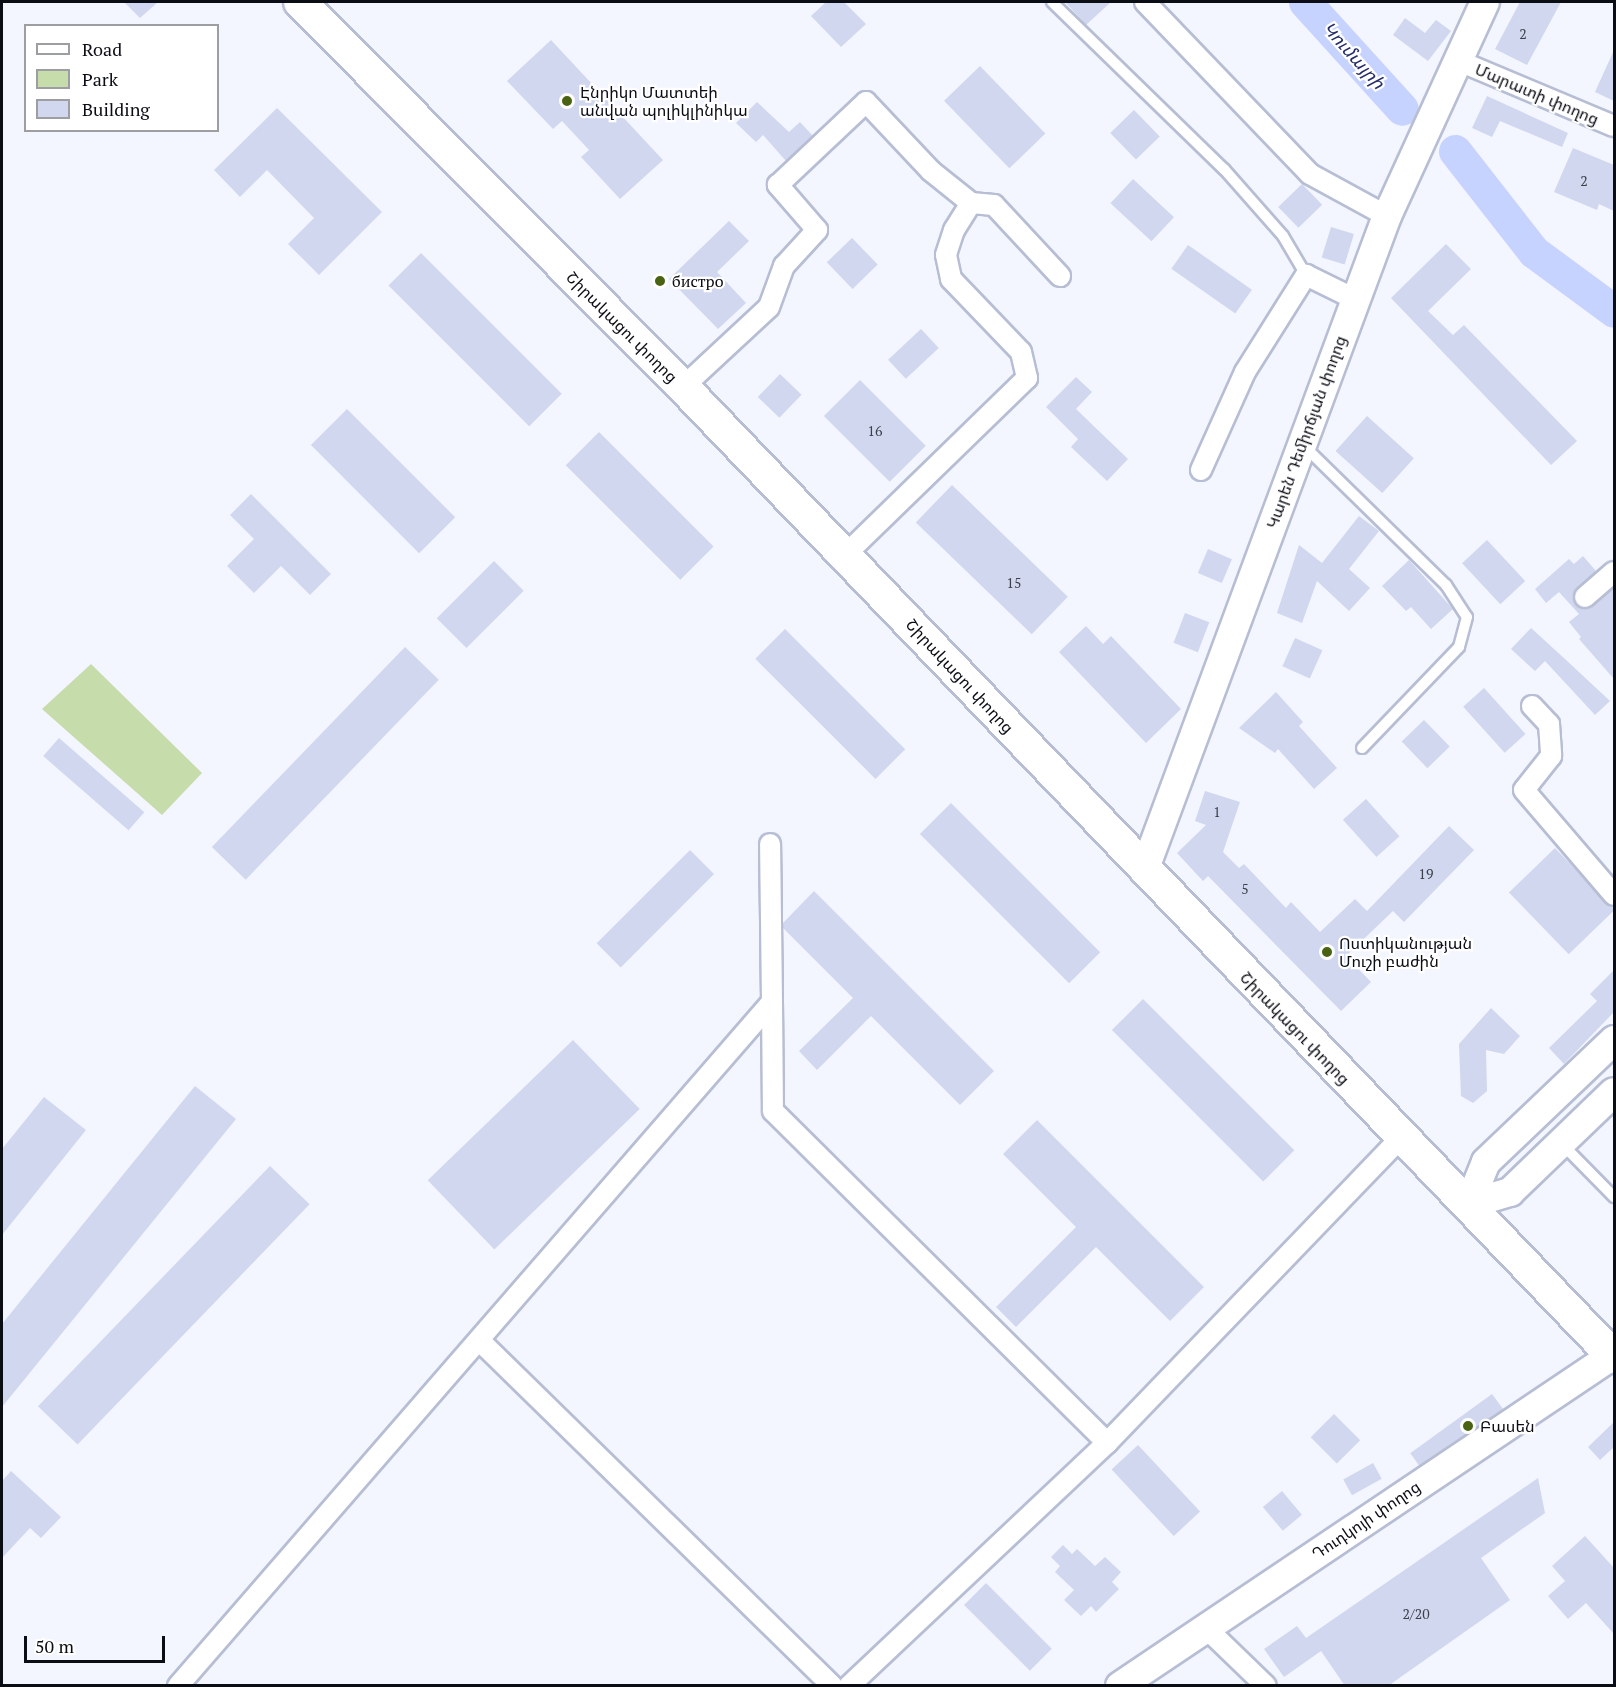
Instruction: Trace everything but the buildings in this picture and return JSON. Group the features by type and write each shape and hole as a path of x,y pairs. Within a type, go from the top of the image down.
{"main road":[{"name":"Շիրակացու փողոց","path":"300,2 682,387 845,555 1144,871 1614,1356"}],"street":[{"path":"1145,2 1310,174 1387,216"},
{"name":"Կարեն Դեմիրճյան փողոց","path":"1144,871 1387,216 1485,2"},
{"name":"Մարատի փողոց","path":"1459,62 1614,126"},
{"path":"682,387 769,307 784,266 817,230 778,185 866,102 931,171 971,203 994,205 1060,276"},
{"path":"845,555 1027,378 1021,352 951,279 946,255 954,230 971,203"},
{"path":"1201,470 1245,372 1306,275 1355,299"},
{"path":"1585,597 1614,572"},
{"path":"1532,706 1549,724 1551,756 1524,790 1614,895"},
{"path":"770,844 773,1112 1107,1443"},
{"path":"178,1686 480,1341 771,1002"},
{"path":"1469,1204 1486,1162 1614,1040"},
{"path":"1469,1204 1510,1192 1614,1092"},
{"path":"849,1686 1107,1443 1401,1138"},
{"path":"480,1341 832,1686"},
{"name":"Դուդկոյի փողոց","path":"1120,1686 1614,1356"},
{"path":"1206,1628 1266,1686"}],"lane":[{"path":"1052,2 1224,169 1283,236 1306,275"},
{"path":"1302,444 1446,585 1467,617 1459,648 1362,748"},
{"path":"1561,1143 1614,1197"}],"green space":[{"path":"91,664 202,773 162,815 42,709"}],"waterway":[{"name":"Կումայրի","path":"1305,2 1402,109"},
{"path":"1455,151 1534,252 1614,311"}],"place":[{"name":"Էնրիկո Մատտեի անվան պոլիկլինիկա","path":"567,101"},
{"name":"бистро","path":"660,281"},
{"name":"Ոստիկանության Մուշի բաժին","path":"1327,952"},
{"name":"Բասեն","path":"1468,1426"}]}
